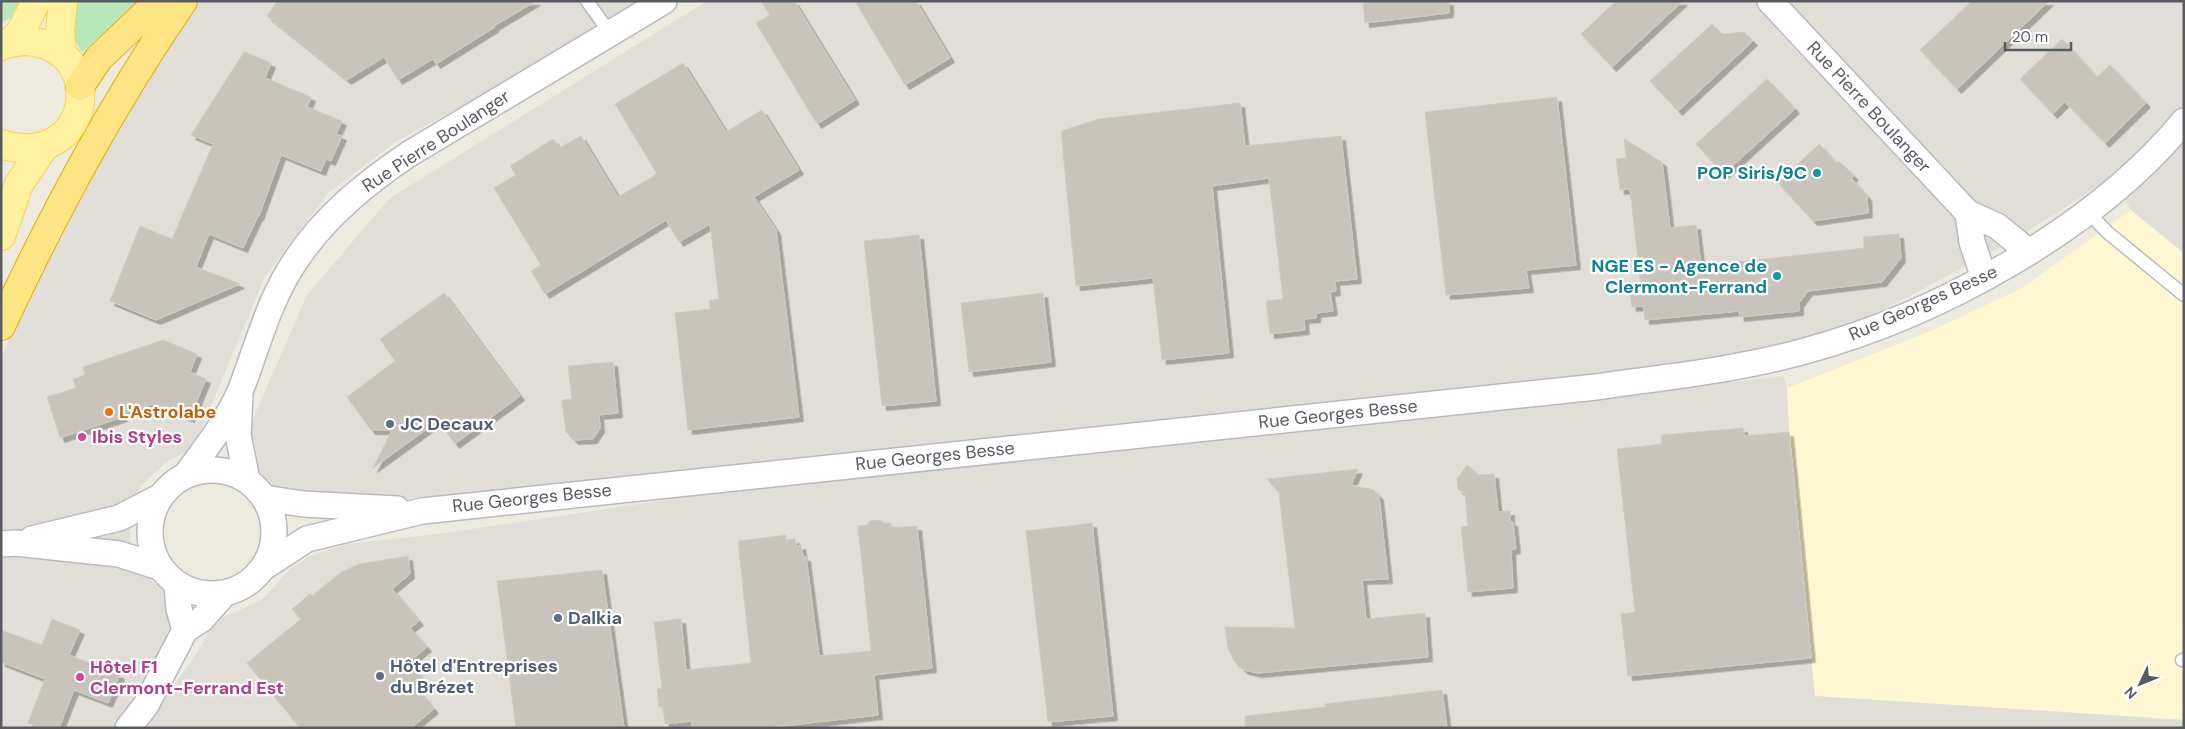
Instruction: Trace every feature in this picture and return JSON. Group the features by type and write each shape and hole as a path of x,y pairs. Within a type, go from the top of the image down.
{"highway":[{"path":"80,86 99,58 159,1"},
{"path":"1,326 42,240 85,158 130,80 183,1"}],"main road":[{"path":"6,44 23,28 36,1"},
{"path":"62,54 60,30 63,1"},
{"path":"1,144 14,149 29,150 44,147 60,137 73,123 80,105 80,86 73,68 62,54 47,44 29,40 6,44"},
{"path":"1,236 19,184 44,147"}],"street":[{"name":"Rue Pierre Boulanger","path":"186,475 215,435 240,390 276,295 296,260 317,232 356,192 408,154 664,1"},
{"name":"Rue Pierre Boulanger","path":"1770,1 1968,213 1996,226 2029,252"},
{"name":"Rue Georges Besse","path":"264,567 307,539 422,511 1567,390 1695,373 1749,364 1805,351 1851,337 1890,322 1984,278 2029,252 2087,211 2144,162 2184,121"},
{"path":"1968,213 1972,242 1984,278"},
{"name":"Rue Pierre Boulanger","path":"240,390 238,436 247,480"},
{"path":"223,470 247,480 264,498 270,508 274,533 273,545 264,567 246,585 224,594 200,594 177,584 159,567 154,556 149,532 152,513 160,497 167,488 186,475 198,471 223,470"},
{"path":"8,543 119,518 160,497"},
{"name":"Rue Georges Besse","path":"264,498 303,504 422,511"},
{"path":"8,543 119,554 159,567"},
{"path":"177,584 179,610 185,630"},
{"path":"128,728 146,705 185,630 201,620 224,594"}],"lane":[{"path":"587,1 610,33"},
{"path":"2087,211 2107,232 2184,295"}],"shaded area":[{"path":"193,1 648,1 592,36 395,142 329,192 264,278 200,433 187,451 165,463 140,487 129,517 132,558 146,576 162,589 172,604 173,618 140,699 117,728 1,728 1,360 44,244"},
{"path":"707,1 2184,1 2184,253 2131,210 2112,178 2005,245 1883,310 1801,344 1698,365 828,462 429,496 280,511 272,494 248,471 234,462 307,295 390,198"},
{"path":"2131,210 2184,253 2184,720 1815,696 1789,432 1787,388 1931,331 2022,288"},
{"path":"1784,376 1787,388 1789,432 1815,696 2184,720 2184,728 143,728 193,659 208,634 222,618 263,599 290,569 310,556 347,544 446,533 692,496"}],"green space":[{"path":"1,1 20,1 11,18 1,23"},
{"path":"75,1 141,1 82,52 69,30"}],"building":[{"path":"277,1 536,1 436,64 433,59 398,80 384,57 347,80 267,16"},
{"path":"761,1 794,1 855,100 817,124 756,23 770,15"},
{"path":"855,1 916,1 950,58 905,85"},
{"path":"1363,1 1449,1 1449,13 1365,23"},
{"path":"1616,1 1683,1 1612,67 1581,34"},
{"path":"1972,1 2049,1 1957,89 1920,50"},
{"path":"1712,24 1722,34 1744,32 1753,41 1678,111 1650,81"},
{"path":"2062,39 2097,77 2110,65 2146,103 2105,143 2065,102 2053,114 2020,79"},
{"path":"244,52 271,63 265,78 311,97 307,107 342,121 336,134 342,136 331,161 326,159 321,171 281,155 259,216 243,248 209,234 196,267 240,284 156,320 110,301 140,226 172,239 213,144 191,135"},
{"path":"683,63 726,132 762,110 799,170 754,197 776,230 799,417 688,430 675,313 710,309 709,301 719,299 710,224 679,242 666,220 545,294 531,271 541,265 494,188 516,175 510,166 553,139 559,148 581,136 618,197 657,174 615,104"},
{"path":"1767,79 1795,109 1724,174 1696,144"},
{"path":"1557,97 1576,265 1526,270 1529,288 1446,295 1425,112"},
{"path":"1240,103 1245,146 1341,136 1357,279 1335,281 1336,291 1330,292 1333,311 1316,313 1316,318 1304,319 1305,330 1270,334 1266,301 1283,299 1269,178 1212,186 1229,353 1162,360 1153,278 1076,286 1061,131 1098,119"},
{"path":"1624,139 1662,162 1670,228 1696,225 1701,266 1864,248 1863,237 1899,234 1901,258 1882,282 1808,291 1799,303 1799,311 1740,317 1739,311 1645,320 1643,306 1632,307 1630,290 1641,288 1630,189 1620,190 1616,159 1626,158"},
{"name":"POP Siris/9C","path":"1819,144 1837,163 1839,161 1854,176 1851,178 1867,196 1868,213 1813,221 1778,183"},
{"path":"919,235 936,401 882,406 864,241"},
{"path":"444,293 520,396 455,444 438,421 373,468 392,430 371,430 347,397 395,361 380,339"},
{"path":"1043,293 1051,362 969,372 961,303"},
{"path":"163,340 197,354 190,372 206,379 190,418 153,404 122,414 123,417 60,438 47,397 76,388 73,379 85,375 83,367"},
{"path":"613,362 618,413 599,415 600,428 593,439 574,440 566,432 562,400 572,399 568,366"},
{"path":"1743,428 1744,436 1789,432 1811,658 1628,676 1621,614 1635,612 1617,449 1662,444 1661,435"},
{"path":"1467,465 1479,475 1494,474 1498,512 1510,511 1510,522 1513,522 1516,549 1511,550 1513,588 1468,592 1461,527 1468,526 1465,494 1458,489 1457,479"},
{"path":"1358,469 1351,485 1374,490 1379,496 1388,579 1362,580 1366,619 1425,613 1428,657 1258,673 1244,670 1234,661 1228,649 1225,627 1295,628 1279,493 1267,479"},
{"path":"880,520 884,523 891,523 891,528 917,526 932,668 874,675 878,715 766,728 692,728 692,721 665,724 663,707 659,707 657,689 662,688 654,622 681,619 686,670 751,663 738,541 786,535 786,540 795,539 796,546 801,545 803,557 806,557 819,656 871,651 858,526 867,525 870,521"},
{"path":"1092,523 1113,716 1048,722 1026,531"},
{"path":"408,556 410,574 392,589 419,621 410,628 427,647 409,662 425,682 417,689 434,709 411,728 300,728 247,663 301,619 292,609 310,594 312,596 341,572 359,564"},
{"path":"602,570 624,728 516,728 497,581"},
{"name":"Hôtel F1 Clermont-Ferrand Est","path":"52,619 80,630 69,655 120,675 108,703 74,690 59,728 41,728 28,723 45,679 1,662 1,630 42,645"},
{"path":"1442,690 1447,728 1245,728 1245,716 1325,707 1325,704"}],"place":[{"name":"POP Siris/9C","path":"1817,173"},
{"name":"NGE ES - Agence de Clermont-Ferrand","path":"1777,276"},
{"name":"L'Astrolabe","path":"109,412"},
{"name":"JC Decaux","path":"390,424"},
{"name":"Ibis Styles","path":"82,437"},
{"name":"Dalkia","path":"558,618"},
{"name":"Hôtel d'Entreprises du Brézet","path":"380,676"},
{"name":"Hôtel F1 Clermont-Ferrand Est","path":"80,677"}]}
